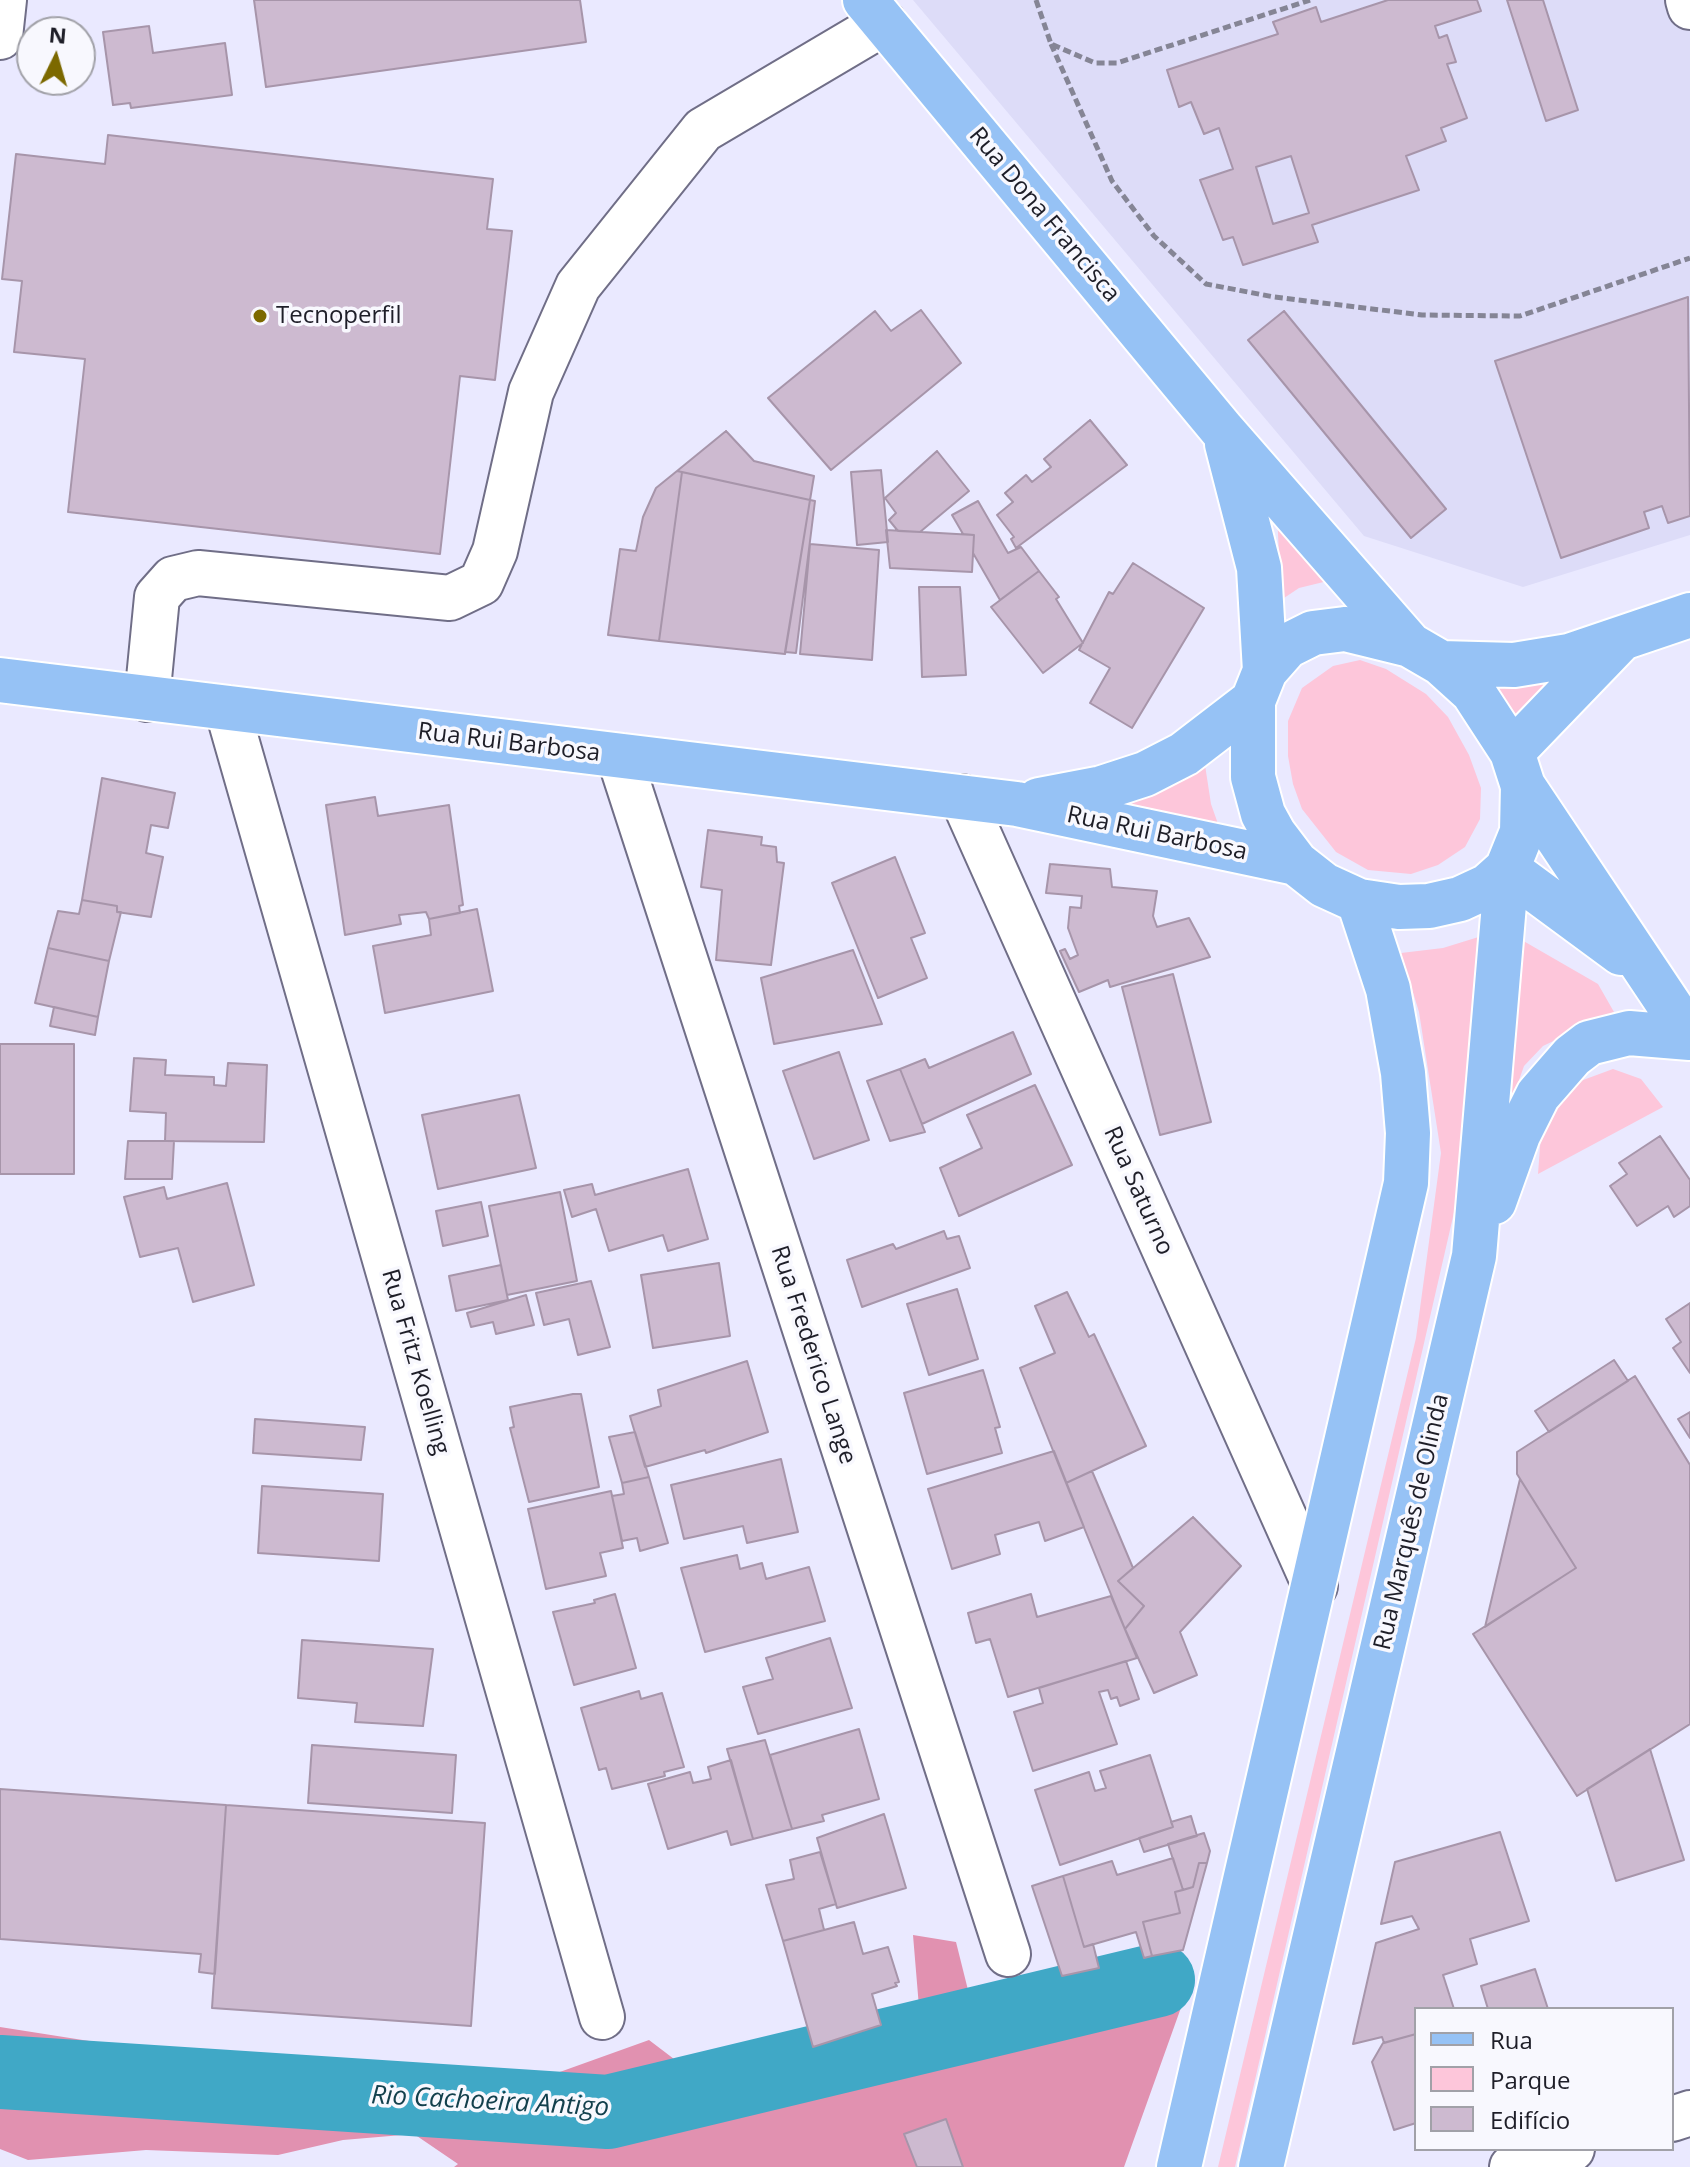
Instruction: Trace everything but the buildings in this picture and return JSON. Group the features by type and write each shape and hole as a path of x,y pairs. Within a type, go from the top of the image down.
{"main road":[{"name":"Rua Dona Francisca","path":"875,11 1223,431 1426,654"},
{"name":"Rua Dona Francisca","path":"1223,431 1259,568 1259,686"},
{"path":"1622,638 1517,769 1522,832 1507,869 1488,886 1445,903 1399,907 1359,901 1324,885 1296,863 1263,814 1253,777 1259,686 1287,646 1313,633 1345,629 1426,654 1514,665 1569,656 1622,638 1690,615"},
{"path":"1426,654 1473,692 1517,769 1690,1037"},
{"name":"Rua Rui Barbosa","path":"0,680 1017,804 1296,863"},
{"name":"Rua Rui Barbosa","path":"1017,804 1102,788 1145,774 1184,754 1259,686"},
{"path":"1507,869 1646,971"},
{"name":"Rua Marquês de Olinda","path":"1261,2167 1474,1256 1507,869"},
{"path":"1179,2167 1406,1183 1408,1133 1403,1073 1388,989 1359,901"},
{"path":"1474,1256 1518,1135 1538,1095 1556,1070 1589,1043 1629,1033 1690,1037"}],"street":[{"path":"0,37 4,0"},
{"path":"1688,0 1690,7"},
{"path":"147,699 157,597 173,579 198,573 450,598 481,583 495,551 531,392 578,286 703,130 875,11"},
{"name":"Rua Fritz Koelling","path":"227,708 602,2017"},
{"name":"Rua Frederico Lange","path":"619,756 1008,1954"},
{"name":"Rua Saturno","path":"962,797 1315,1586"},
{"path":"1512,2167 1565,2151"}],"path":[{"path":"1036,0 1051,44 1112,181 1154,236 1206,284 1274,297 1422,315 1520,316 1690,258"},
{"path":"1051,44 1095,63 1117,63 1310,0"}],"shaded area":[{"path":"913,0 1690,0 1690,535 1523,587 1364,536"},
{"path":"913,1935 956,1942 970,1998 1030,2011 1188,1988 1124,2167 454,2167 458,2164 414,2134 343,2140 278,2155 146,2150 28,2160 0,2149 0,2027 299,2074 438,2085 557,2073 649,2040 699,2078 790,2074 872,2050 919,2007"}],"green space":[{"path":"1277,511 1340,578 1299,588 1281,600"},
{"path":"1360,660 1386,669 1426,694 1448,717 1469,755 1481,788 1480,819 1465,847 1438,865 1411,874 1368,870 1336,852 1302,809 1293,784 1288,756 1288,721 1302,688 1333,666"},
{"path":"1556,680 1518,718 1498,688"},
{"path":"1205,765 1211,804 1223,838 1114,813"},
{"path":"1485,935 1458,1195 1235,2167 1218,2167 1416,1338 1441,1153 1419,1012 1401,953 1443,948"},
{"path":"1520,939 1598,984 1614,1012 1543,1046 1524,1066 1498,1140"},
{"path":"1613,1069 1641,1079 1663,1107 1538,1174 1541,1134 1564,1087"}],"waterway":[{"name":"Rio Cachoeira Antigo","path":"0,2072 608,2112 1158,1980"}],"place":[{"name":"Tecnoperfil","path":"260,316"}]}
